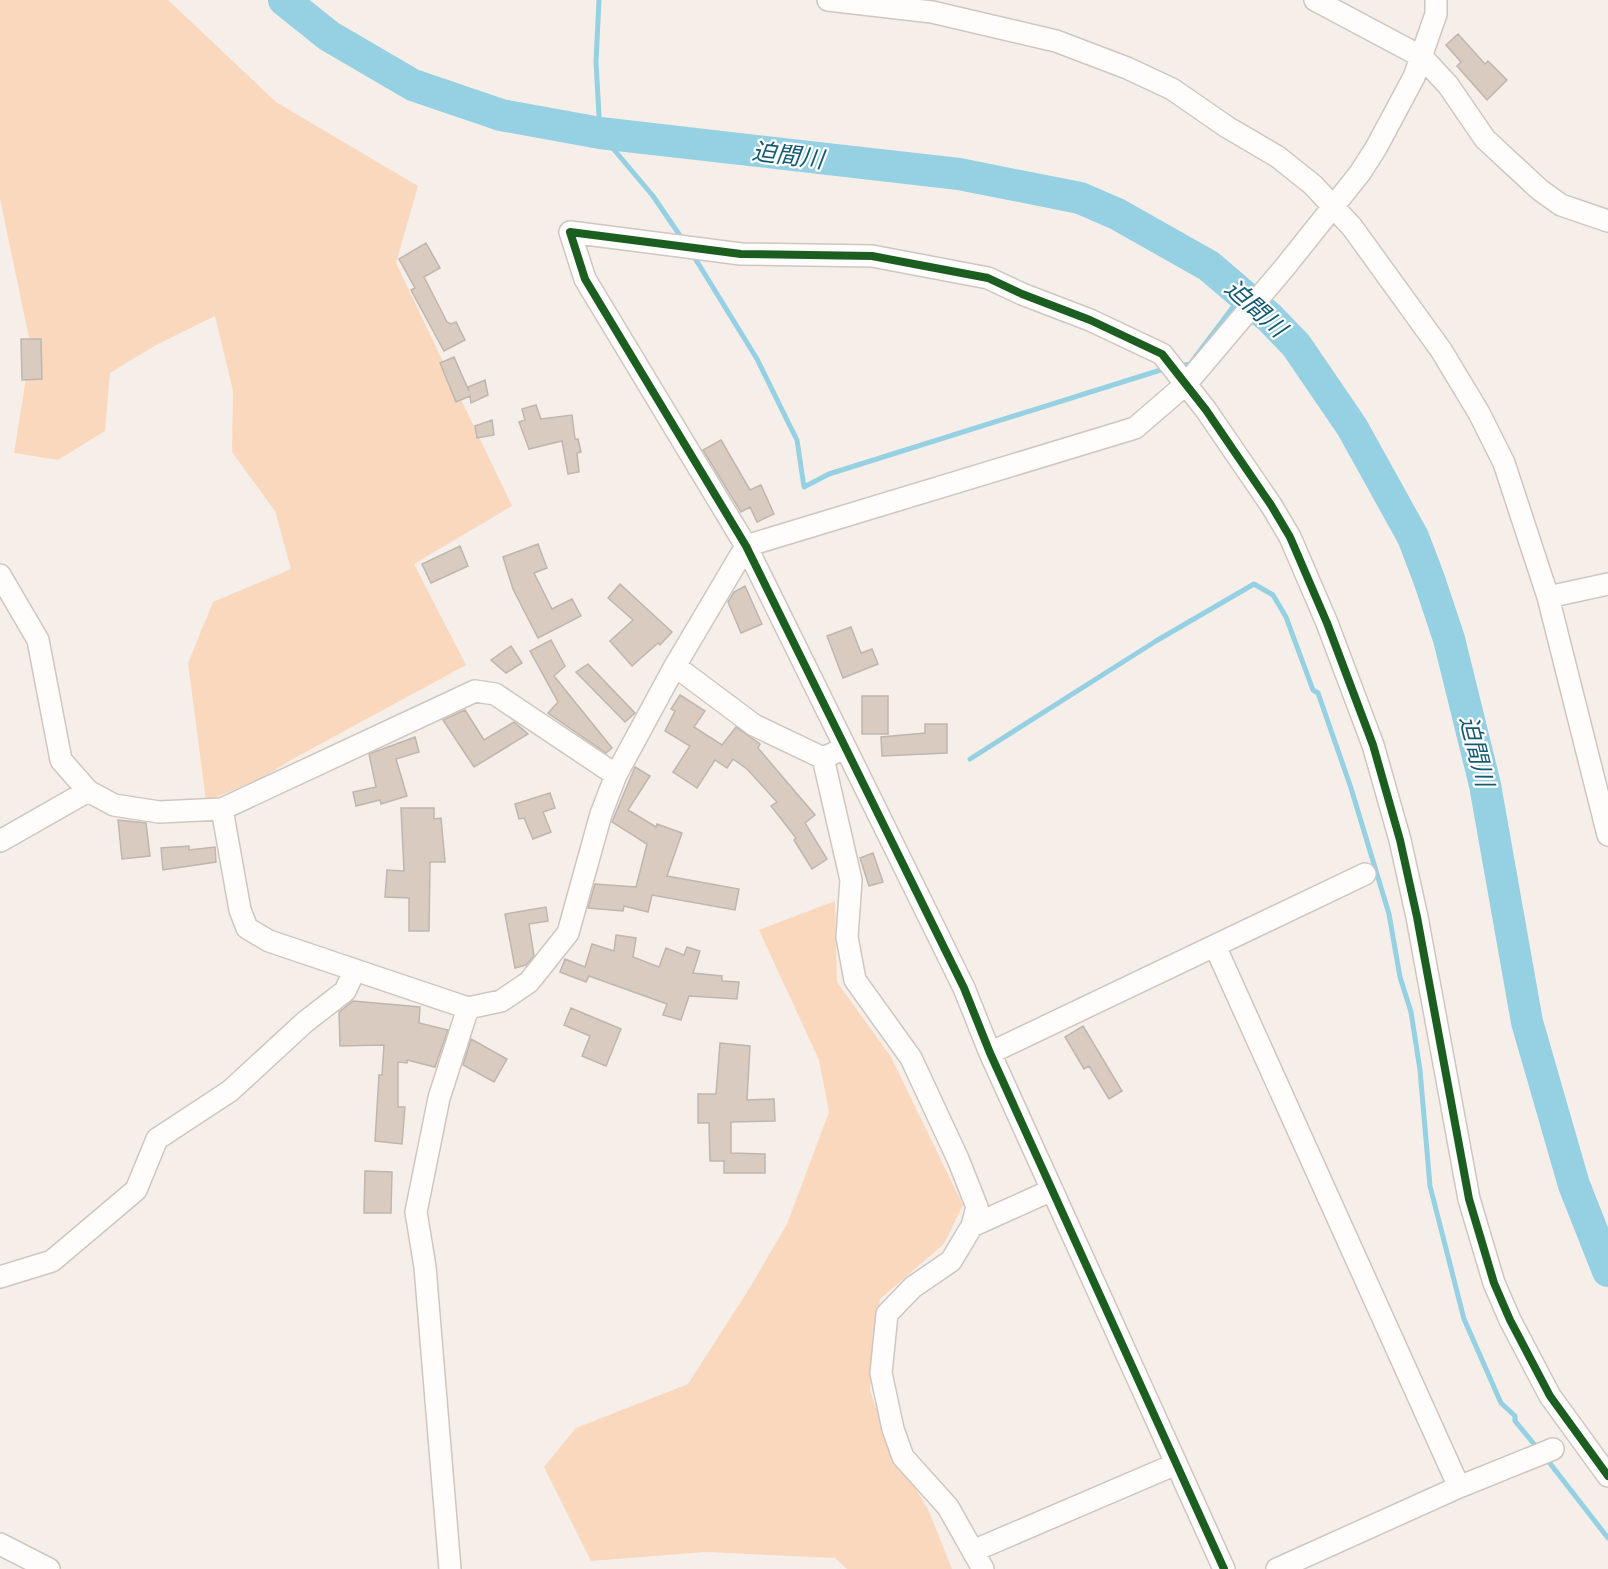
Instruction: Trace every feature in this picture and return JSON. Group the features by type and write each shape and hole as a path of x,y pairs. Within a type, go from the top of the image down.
{"street":[{"path":"828,0 943,15 1056,41 1127,68 1172,89 1227,127 1278,157 1313,185 1352,227 1416,314 1479,412 1504,463 1548,597 1608,835"},
{"path":"1315,0 1422,57 1448,85 1485,139 1540,190 1561,205 1608,221"},
{"path":"222,808 240,909 247,928 268,941 354,972 468,1008 501,1001 529,982 568,933 601,814 616,775 675,666 746,546 1135,428 1186,384 1332,207 1376,148 1422,57 1439,5"},
{"path":"1224,1569 990,1053 964,988 746,546 585,279 570,232 741,254 872,256 988,278 1022,294 1090,320 1162,354 1186,384 1290,537 1327,623 1373,746 1400,840 1418,917 1469,1199 1494,1283 1510,1320 1550,1396 1608,1476"},
{"path":"0,575 38,640 61,760 88,791 114,806 159,812 222,808 475,691 495,694 616,775"},
{"path":"1548,597 1608,584"},
{"path":"675,666 754,725 823,758"},
{"path":"823,758 846,747"},
{"path":"823,758 851,880 847,937 855,980 910,1058 958,1159 977,1207 972,1226 951,1261 913,1287 887,1314 881,1373 893,1429 903,1457 948,1507 978,1560 1176,1464"},
{"path":"0,841 88,791"},
{"path":"990,1053 1365,874"},
{"path":"1215,946 1460,1487"},
{"path":"0,1277 52,1261 136,1190 157,1139 230,1091 305,1022 345,991 354,972"},
{"path":"450,1569 425,1267 416,1212 439,1098 468,1008"},
{"path":"972,1226 1052,1190"},
{"path":"1277,1569 1460,1487 1552,1449"},
{"path":"0,1544 49,1569"}],"shaded area":[{"path":"0,0 168,0 276,102 418,186 396,263 512,506 414,564 466,665 260,779 206,801 188,663 213,602 291,569 275,511 232,452 233,391 215,316 156,345 110,373 105,431 58,460 14,453 31,347 0,199"},
{"path":"835,901 837,982 891,1057 963,1205 944,1244 880,1299 870,1390 887,1443 928,1509 952,1569 847,1569 835,1558 705,1552 591,1561 544,1467 576,1428 688,1384 749,1289 787,1224 829,1112 819,1060 759,930"}],"building":[{"path":"1458,34 1485,64 1488,61 1507,80 1487,100 1457,66 1461,62 1446,45"},
{"path":"426,243 440,268 424,277 447,322 451,324 456,322 465,340 444,351 411,290 415,288 399,259"},
{"path":"21,339 41,339 42,379 22,380"},
{"path":"454,357 469,391 468,387 485,380 488,395 471,403 470,396 456,402 440,363"},
{"path":"536,405 541,419 572,415 575,439 578,439 581,452 577,453 579,472 568,474 562,441 529,449 519,422 525,420 522,409"},
{"path":"492,420 494,435 477,438 475,426"},
{"path":"721,440 750,490 761,485 774,514 757,522 750,507 741,512 703,450"},
{"path":"538,544 547,568 534,573 552,609 572,599 581,616 538,638 513,589 503,557"},
{"path":"460,546 468,566 431,583 422,564"},
{"path":"620,584 672,632 660,645 658,643 632,666 610,641 633,620 608,598"},
{"path":"745,586 762,624 741,633 728,602 734,592"},
{"path":"851,627 861,653 872,649 878,664 843,678 827,636"},
{"path":"551,640 565,666 554,676 612,748 606,753 548,713 558,702 530,651"},
{"path":"511,646 522,663 506,673 491,660"},
{"path":"588,664 635,713 625,722 576,672"},
{"path":"680,695 705,711 694,727 722,745 736,727 760,744 758,748 815,815 805,823 827,859 812,869 794,840 796,838 771,806 777,802 747,769 733,759 727,768 715,760 697,788 673,772 690,746 665,731 675,711 671,709"},
{"path":"862,696 888,696 888,734 862,734"},
{"path":"465,710 484,740 514,722 528,734 474,767 443,720"},
{"path":"925,724 947,724 947,753 882,756 881,737 925,733"},
{"path":"415,737 419,752 396,759 407,796 381,804 380,800 356,806 353,792 376,787 369,754"},
{"path":"635,767 650,776 628,810 656,827 657,824 682,833 667,876 739,889 735,910 652,895 648,912 624,906 623,911 588,908 595,884 636,887 647,844 612,822"},
{"path":"550,793 555,808 543,812 551,832 533,839 524,818 519,819 515,804"},
{"path":"401,808 434,808 434,819 441,818 445,862 430,862 429,931 409,931 409,898 385,897 387,870 404,871"},
{"path":"118,820 146,823 150,856 122,859"},
{"path":"189,846 189,850 215,847 216,862 163,870 161,848"},
{"path":"873,853 883,882 869,886 860,858"},
{"path":"546,907 548,921 529,924 534,956 526,965 515,968 505,914"},
{"path":"616,935 636,938 633,957 659,967 666,948 684,955 687,947 700,951 693,973 722,976 722,981 739,982 737,999 689,996 681,1020 663,1015 667,1004 589,976 586,982 560,972 565,959 585,967 592,944 614,951"},
{"path":"353,1001 420,1007 419,1023 448,1030 435,1067 407,1060 407,1063 398,1062 398,1107 405,1107 402,1144 375,1141 379,1075 382,1075 384,1045 340,1046 339,1012"},
{"path":"571,1008 621,1029 606,1066 582,1056 590,1036 564,1025"},
{"path":"1083,1026 1122,1091 1109,1099 1089,1066 1084,1069 1065,1037"},
{"path":"471,1039 507,1059 494,1082 463,1065"},
{"path":"720,1043 750,1046 747,1100 774,1099 775,1121 731,1122 731,1153 765,1154 765,1173 724,1173 724,1161 710,1161 709,1123 698,1123 698,1094 716,1094"},
{"path":"365,1171 392,1172 391,1213 364,1213"}],"waterway":[{"name":"迫間川","path":"284,0 329,36 413,85 501,115 600,133 959,174 1080,198 1117,214 1209,266 1270,318 1296,345 1352,427 1413,537 1429,579 1449,639 1485,785 1527,1022 1574,1185 1608,1271"},
{"name":"迫間川","path":"599,0 596,62 600,133 653,196 683,240"},
{"path":"693,255 757,359 797,440 804,487 829,474 1167,368"},
{"path":"1179,366 1190,364 1242,295"},
{"path":"970,759 1156,641 1254,584 1273,595 1286,617 1313,690 1318,693 1351,788 1389,914 1400,977 1411,1012 1420,1070 1430,1186 1464,1319 1501,1403 1515,1416 1515,1421 1539,1450"},
{"path":"1545,1457 1608,1538"}],"cycle path":[{"path":"1224,1569 990,1053 964,988 746,546 585,279 570,232 741,254 872,256 988,278 1022,294 1090,320 1162,354 1206,410 1271,505 1290,537 1327,623 1373,745 1400,840 1417,917 1469,1199 1494,1283 1510,1320 1550,1396 1608,1476"}]}
